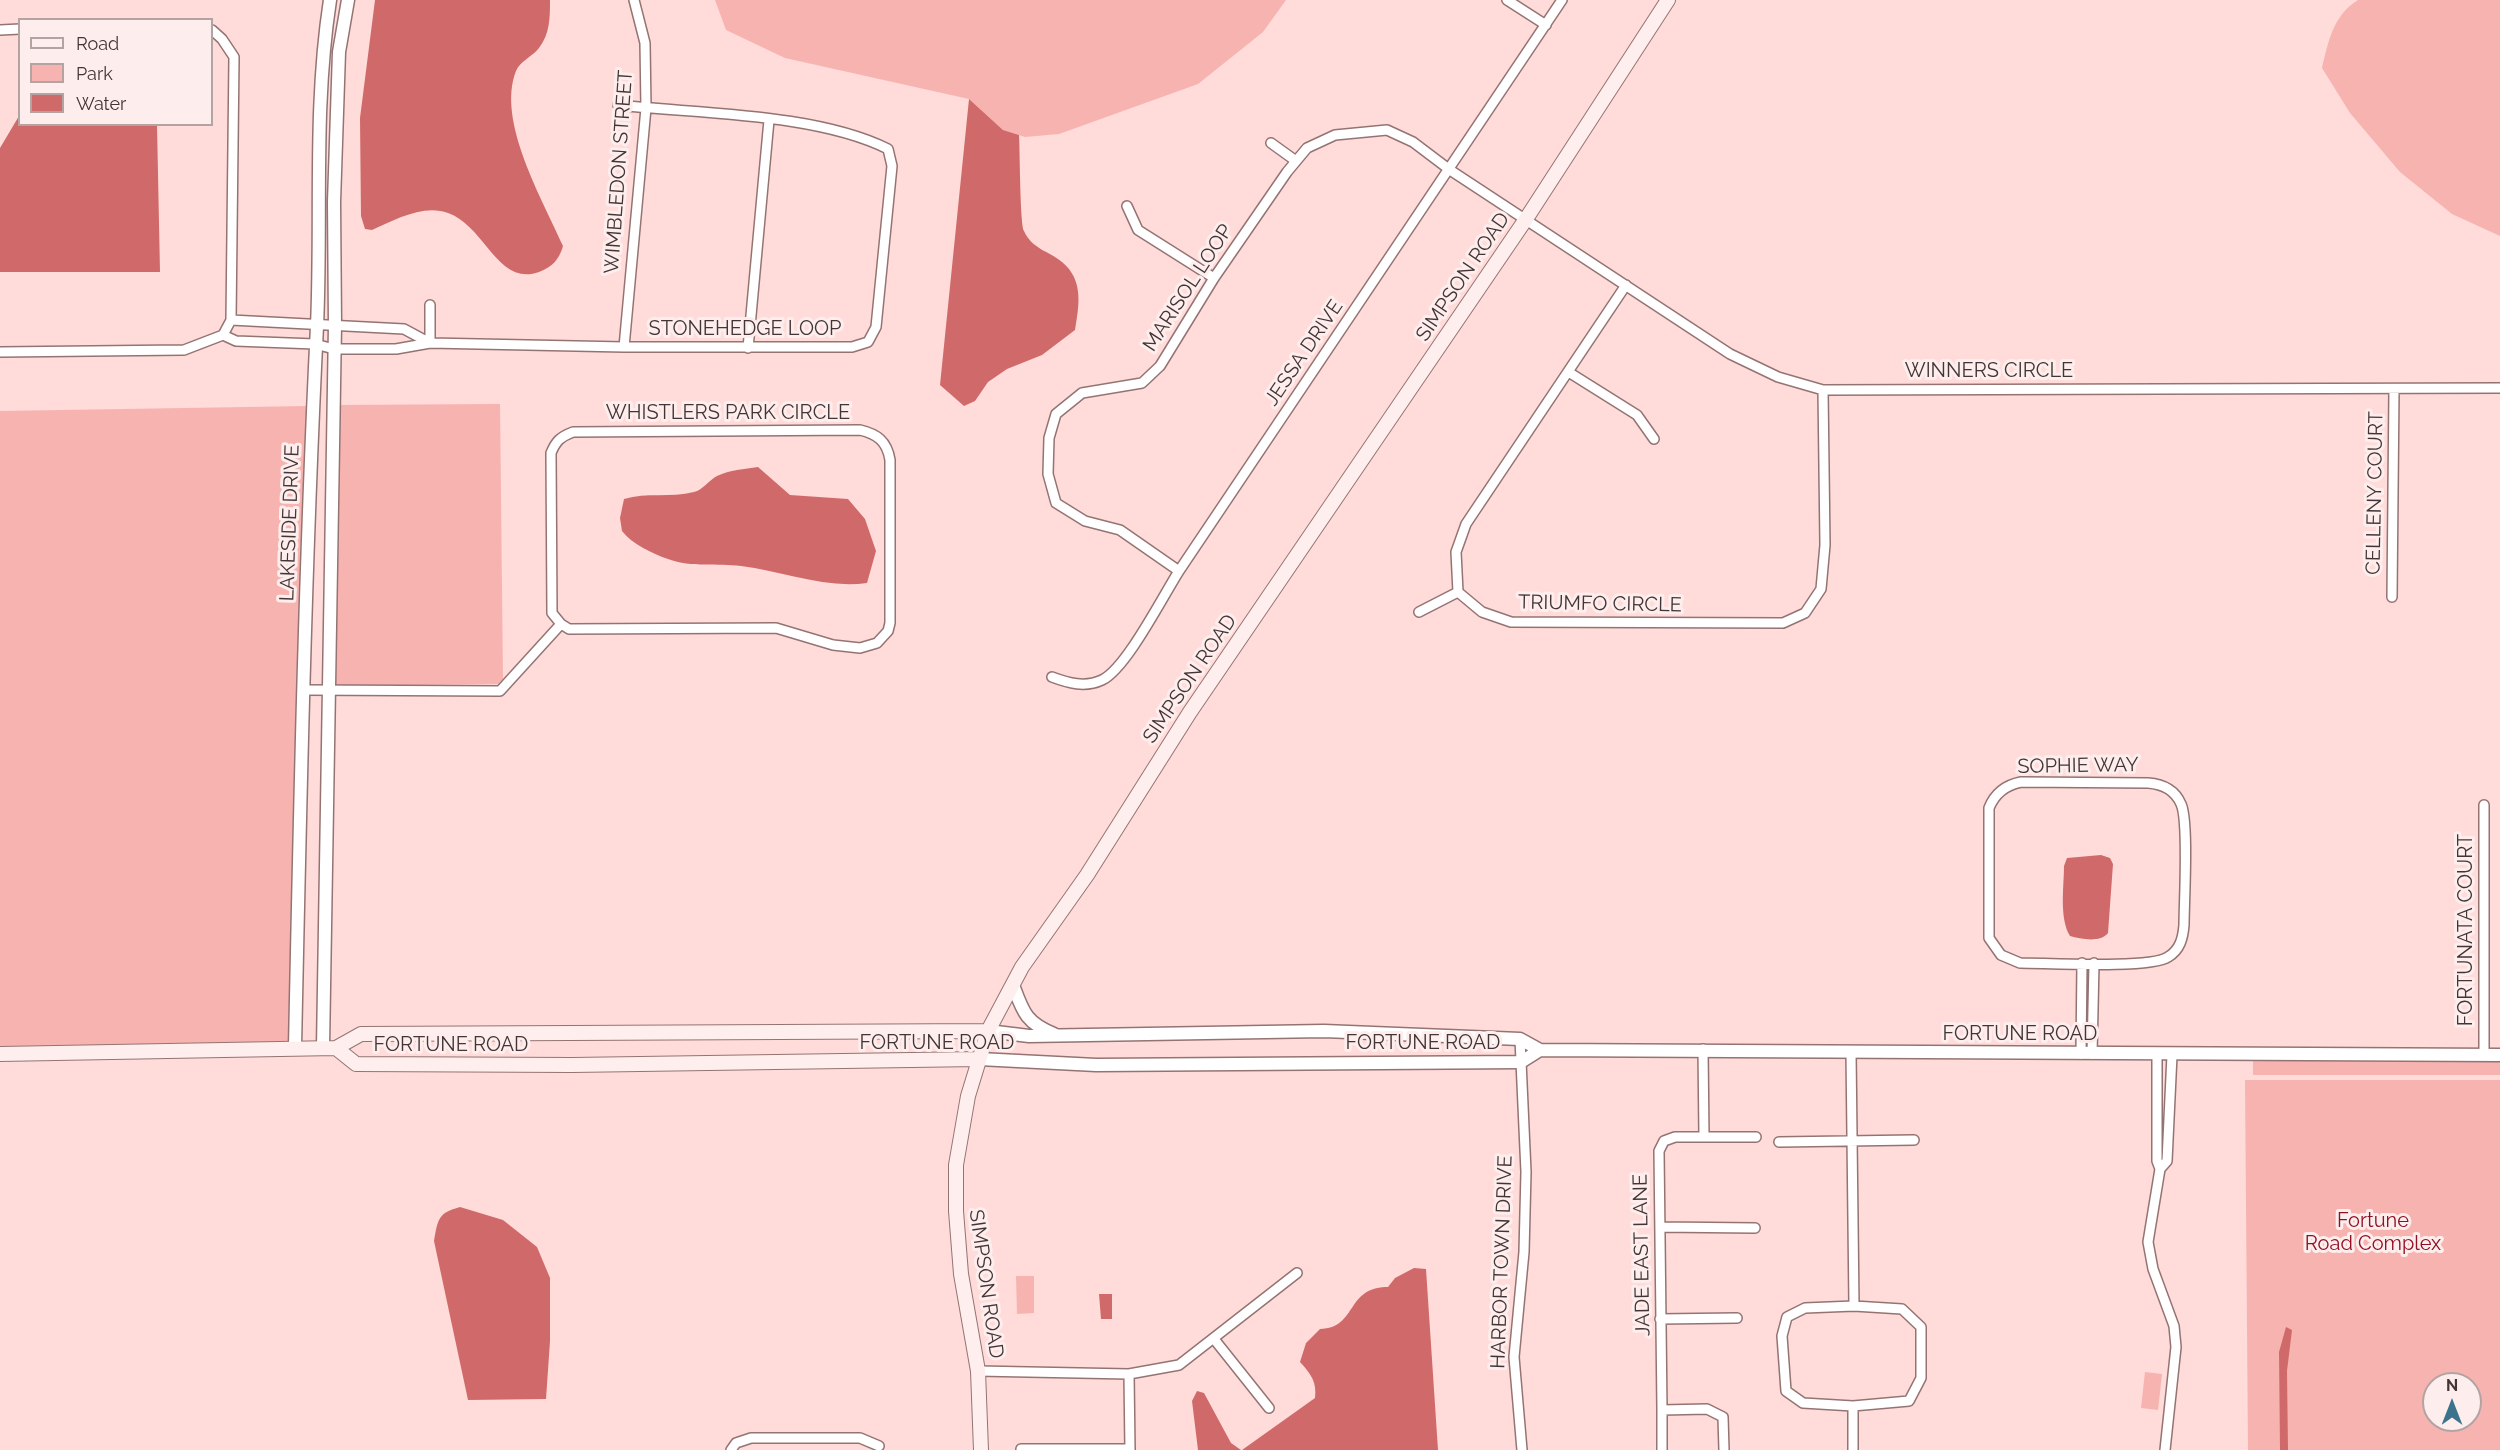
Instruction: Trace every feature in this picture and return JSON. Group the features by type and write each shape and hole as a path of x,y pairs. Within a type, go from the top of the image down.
{"main road":[{"name":"SIMPSON ROAD","path":"981,1450 978,1371 961,1274 956,1211 956,1166 961,1131 988,1031 1013,985 1190,712 1526,219 1668,0"},
{"name":"FORTUNE ROAD","path":"0,1054 330,1048 361,1034 988,1031"},
{"name":"FORTUNE ROAD","path":"330,1048 356,1064 802,1063 979,1059"}],"street":[{"name":"LAKESIDE DRIVE","path":"295,1047 304,690 317,324 318,110 322,51 330,0"},
{"name":"LAKESIDE DRIVE","path":"330,1048 328,692 335,325 334,202 339,52 348,0"},
{"name":"WIMBLEDON STREET","path":"624,347 646,108 645,43 634,0"},
{"path":"1507,0 1546,25"},
{"name":"JESSA DRIVE","path":"1052,677 1077,685 1101,681 1119,667 1179,571 1450,171 1562,0"},
{"path":"0,30 18,29"},
{"path":"0,352 184,350 223,335 231,320 234,57 222,39 213,31"},
{"name":"STONEHEDGE LOOP","path":"223,335 236,341 315,344 334,349 396,349 430,343 624,347 852,347 868,342 876,327 892,166 888,149 862,136 769,120 618,105"},
{"path":"748,348 769,120"},
{"name":"MARISOL LOOP","path":"1179,571 1120,530 1085,521 1056,503 1048,474 1049,438 1056,414 1082,393 1142,383 1160,366 1214,278 1296,161 1308,148 1335,135 1387,130 1413,142 1450,171 1526,219"},
{"path":"1271,142 1296,161"},
{"path":"1127,206 1138,230 1214,278"},
{"name":"WINNERS CIRCLE","path":"1526,219 1730,354 1778,377 1823,390 2500,388"},
{"path":"1419,612 1458,592 1456,552 1466,524 1570,373 1626,285"},
{"path":"430,305 430,343"},
{"name":"STONEHEDGE LOOP","path":"231,320 404,329 430,343"},
{"path":"1570,373 1637,415 1654,439"},
{"name":"CELLENY COURT","path":"2392,597 2394,389"},
{"name":"TRIUMFO CIRCLE","path":"1458,592 1482,612 1511,622 1783,623 1805,613 1821,589 1825,545 1823,390"},
{"name":"WHISTLERS PARK CIRCLE","path":"860,430 876,435 886,446 890,460 890,623 888,631 877,643 860,648 833,645 776,628 569,629 561,624 552,614 551,453 558,439 564,435 573,432 860,430"},
{"path":"304,690 328,692 500,691 561,624"},
{"name":"SOPHIE WAY","path":"2021,782 2148,783 2164,787 2180,801 2184,815 2184,925 2180,944 2168,957 2158,962 2094,963 2013,962 1996,950 1989,938 1988,816 1992,800 2007,786 2021,782"},
{"name":"FORTUNATA COURT","path":"2484,805 2484,1055"},
{"path":"2082,963 2086,1054"},
{"path":"2086,1054 2094,963"},
{"path":"1013,985 1026,1018 1039,1028 1058,1036"},
{"name":"FORTUNE ROAD","path":"988,1031 1029,1036 1058,1036 1313,1031 1520,1039 1540,1050 1703,1049 2157,1055 2500,1055"},
{"name":"HARBOR TOWN DRIVE","path":"1520,1039 1526,1172 1524,1252 1514,1357 1522,1450"},
{"path":"1703,1049 1704,1137"},
{"name":"FORTUNE ROAD","path":"979,1059 1096,1065 1521,1062 1540,1050"},
{"path":"1851,1052 1854,1306"},
{"path":"2157,1055 2157,1161 2160,1170 2148,1242 2153,1269 2174,1326 2176,1347 2165,1450"},
{"path":"2160,1170 2167,1161 2172,1055"},
{"name":"JADE EAST LANE","path":"1662,1450 1659,1151 1664,1141 1675,1137 1756,1137"},
{"path":"1779,1142 1914,1140"},
{"path":"1660,1227 1755,1228"},
{"path":"978,1371 1129,1374 1179,1365 1298,1273"},
{"path":"1854,1306 1902,1309 1921,1327 1922,1378 1909,1401 1853,1406 1803,1403 1786,1391 1782,1336 1787,1317 1804,1308 1854,1306"},
{"path":"1660,1318 1737,1318"},
{"path":"1214,1339 1269,1408"},
{"path":"1021,1449 1130,1449 1129,1374"},
{"path":"1853,1406 1853,1450"},
{"path":"1662,1410 1707,1409 1723,1417 1724,1450"},
{"path":"731,1450 736,1443 751,1438 860,1438 879,1446"}],"green space":[{"path":"715,0 1286,0 1263,32 1198,84 1059,134 1025,137 1003,130 969,99 785,58 726,30"},
{"path":"2358,0 2500,0 2500,236 2452,214 2400,172 2350,113 2322,68 2329,39 2337,22 2343,13"},
{"path":"500,404 503,679 498,684 334,686 338,405"},
{"path":"308,406 290,1048 0,1048 0,411"},
{"path":"2253,1061 2500,1061 2500,1075 2253,1075"},
{"name":"Fortune Road Complex","path":"2245,1080 2500,1080 2500,1450 2248,1450"},
{"path":"1016,1276 1034,1276 1034,1313 1017,1314"},
{"path":"2145,1372 2162,1374 2158,1410 2141,1408"}],"water":[{"path":"375,0 550,0 549,19 543,43 516,71 511,91 512,113 524,160 563,246 557,259 548,268 525,274 513,271 502,263 461,220 439,211 419,212 372,230 365,229 361,216 360,118"},
{"path":"969,99 1003,130 1019,135 1024,231 1031,242 1057,258 1069,269 1077,285 1078,303 1075,330 1042,355 1007,369 988,382 975,401 964,406 940,385"},
{"path":"18,118 18,126 157,126 160,272 0,272 0,148"},
{"path":"758,467 790,495 848,499 865,519 876,551 867,583 836,584 757,568 677,562 643,548 622,531 620,518 624,499 694,492 722,474"},
{"path":"2101,855 2110,858 2113,864 2108,933 2095,939 2070,936 2064,920 2063,902 2064,866 2067,858"},
{"path":"460,1207 503,1220 537,1247 550,1278 550,1341 546,1399 468,1400 434,1241 440,1218 447,1212"},
{"path":"1414,1268 1426,1269 1438,1450 1242,1450 1315,1398 1312,1378 1300,1362 1306,1343 1320,1329 1332,1327 1341,1322 1365,1293 1388,1287 1395,1278"},
{"path":"1099,1294 1112,1294 1112,1319 1101,1319"},
{"path":"2286,1327 2292,1330 2287,1371 2288,1450 2280,1450 2279,1352"},
{"path":"1197,1391 1204,1393 1231,1443 1241,1450 1198,1450 1192,1401"}]}
